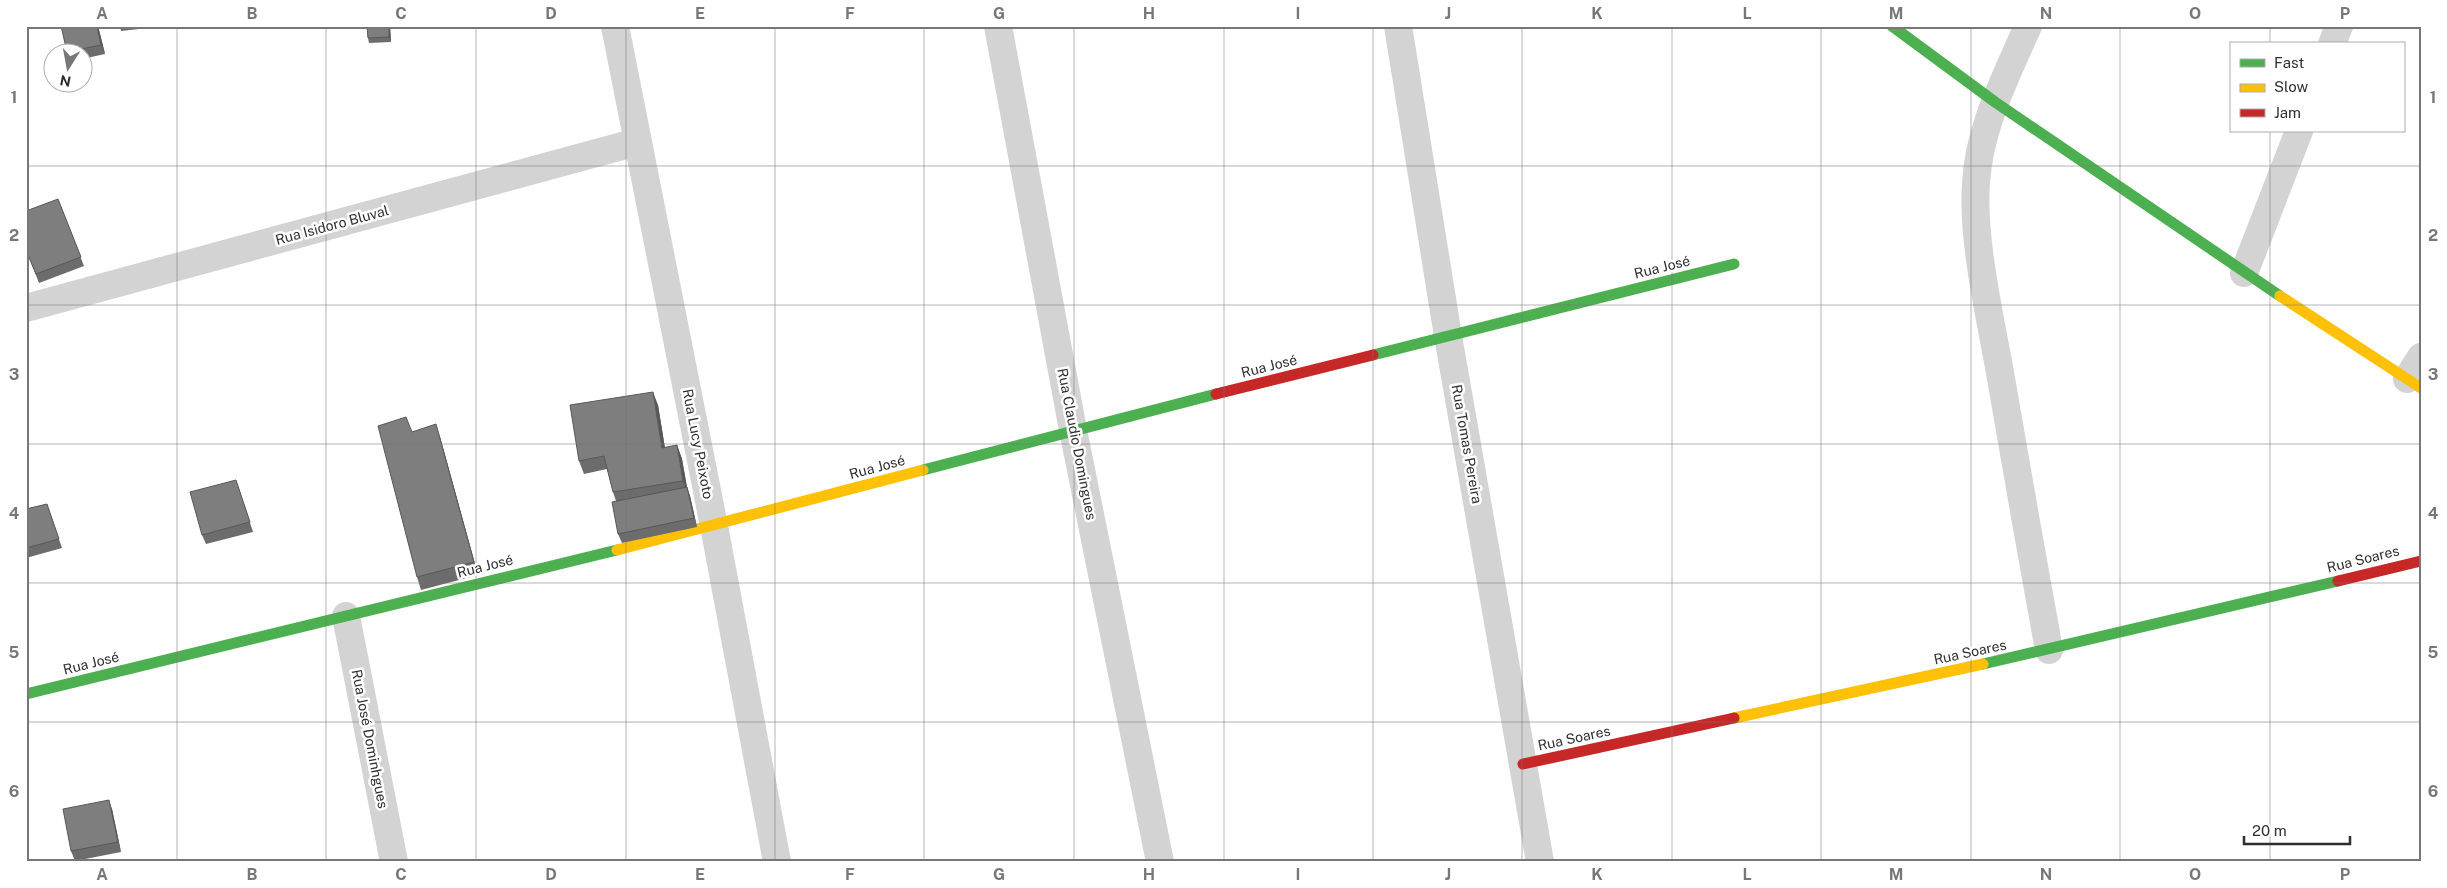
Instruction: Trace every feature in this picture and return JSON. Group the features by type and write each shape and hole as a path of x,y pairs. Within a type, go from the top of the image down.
{"street":[{"name":"Rua Lucy Peixoto","path":"615,26 714,526 777,862"},
{"name":"Rua Claudio Domingues","path":"998,26 1074,430 1160,862"},
{"name":"Rua Tomas Pereira","path":"1398,26 1448,336 1540,862"},
{"path":"1892,26 1995,102 2244,273 2416,375"},
{"path":"2028,26 1995,102 1981,142 1975,184 1978,237 1993,333 2049,650"},
{"path":"2333,42 2339,26"},
{"path":"2244,273 2299,132"},
{"name":"Rua Isidoro Bluval","path":"26,308 637,142"},
{"name":"Rua José","path":"26,694 714,526 1074,430 1734,264"},
{"name":"Rua Soares","path":"1523,764 2049,650 2421,560"},
{"name":"Rua José Dominhgues","path":"346,616 394,862"}],"building":[{"path":"61,26 97,26 101,45 92,47 92,42 65,42"},
{"path":"367,26 389,26 389,37 368,38"},
{"path":"58,199 81,257 36,274 26,250 26,211"},
{"path":"653,392 662,448 677,445 683,481 613,492 604,456 579,461 570,405"},
{"path":"406,417 412,432 436,424 474,562 417,577 378,426"},
{"path":"236,480 250,522 202,535 190,492"},
{"path":"687,487 694,518 618,534 612,502"},
{"path":"47,504 59,539 26,548 26,509"},
{"path":"109,800 118,842 71,851 63,809"}],"traffic: fast":[{"path":"1892,26 1995,102 2280,296"},
{"path":"1373,355 1734,264"},
{"path":"923,470 1216,394"},
{"path":"26,694 617,550"},
{"path":"1983,664 2338,581"}],"traffic: slow":[{"path":"2280,296 2421,388"},
{"path":"617,550 923,470"},
{"path":"1734,718 1983,664"}],"traffic: jam":[{"path":"1216,394 1373,355"},
{"path":"2338,581 2421,561"},
{"path":"1523,764 1734,718"}]}
